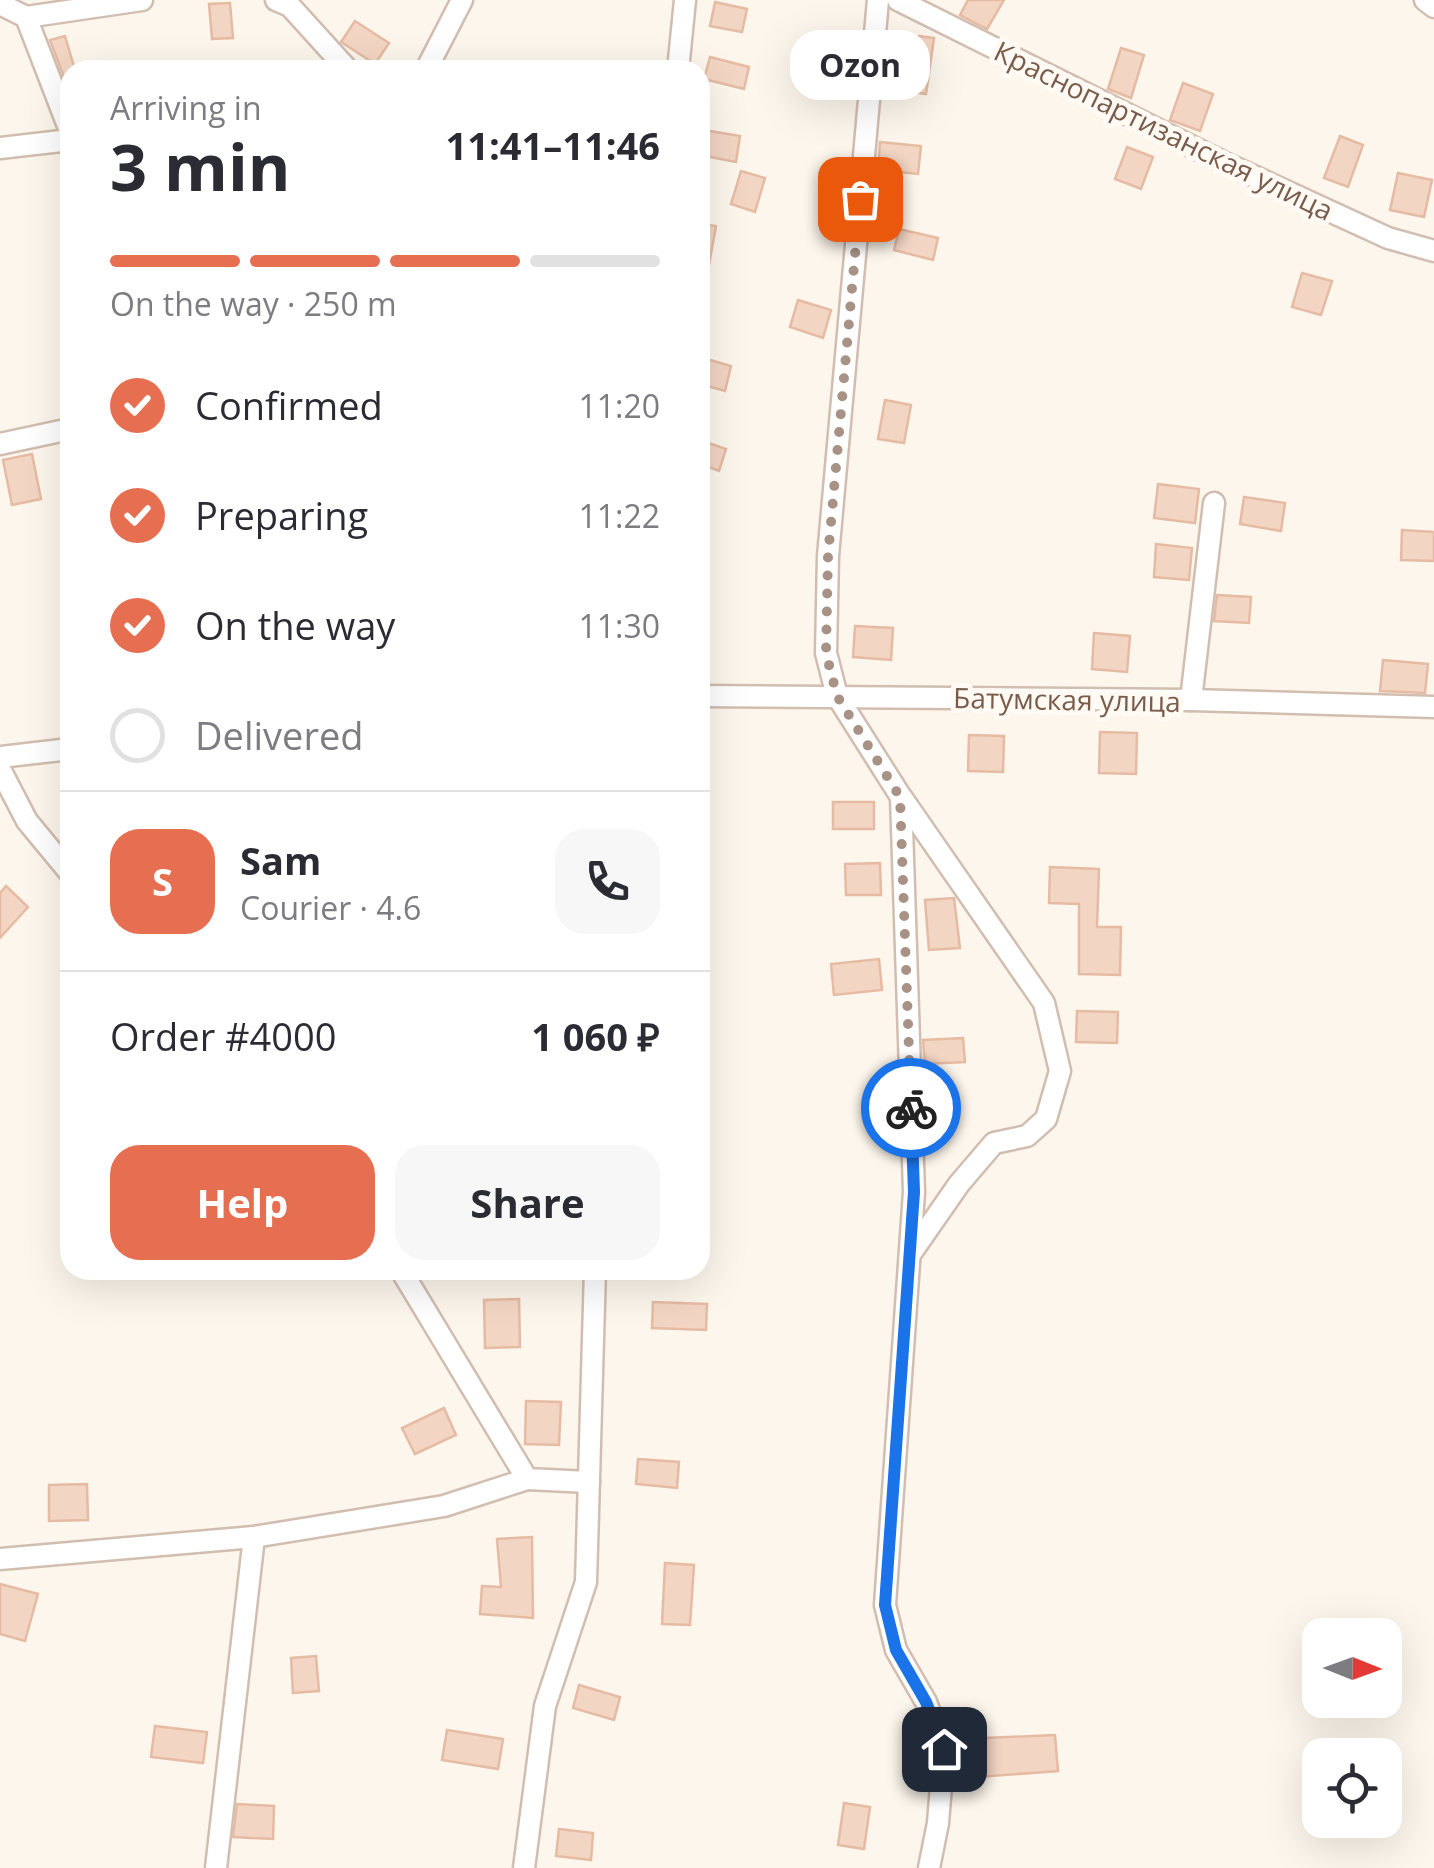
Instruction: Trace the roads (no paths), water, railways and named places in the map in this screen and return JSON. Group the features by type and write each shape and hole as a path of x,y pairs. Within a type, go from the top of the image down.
{"street":[{"path":"0,4 26,17 142,0"},
{"path":"431,60 462,0"},
{"path":"679,60 686,0"},
{"path":"878,0 828,556 826,653 837,696 900,797 1044,1003 1060,1071 1046,1119 1027,1136 994,1143 959,1184 909,1256"},
{"name":"Краснопартизанская улица","path":"898,0 1240,170 1388,238 1434,251"},
{"path":"1425,0 1434,6"},
{"path":"286,2 339,60"},
{"path":"26,17 60,105"},
{"path":"0,148 60,141"},
{"path":"0,444 60,431"},
{"path":"1190,700 1214,503"},
{"name":"Батумская улица","path":"710,696 1190,700 1434,707"},
{"path":"0,758 60,751"},
{"path":"0,769 27,821 60,862"},
{"path":"900,797 914,1192 885,1605 896,1650 926,1702 944,1749 938,1823 929,1868"},
{"path":"406,1280 527,1479"},
{"path":"524,1868 546,1706 586,1582 595,1280"},
{"path":"0,1559 254,1537 444,1506 527,1479 589,1482"},
{"path":"216,1868 254,1537"}],"place":[{"name":"Ozon","path":"860,199"}]}
